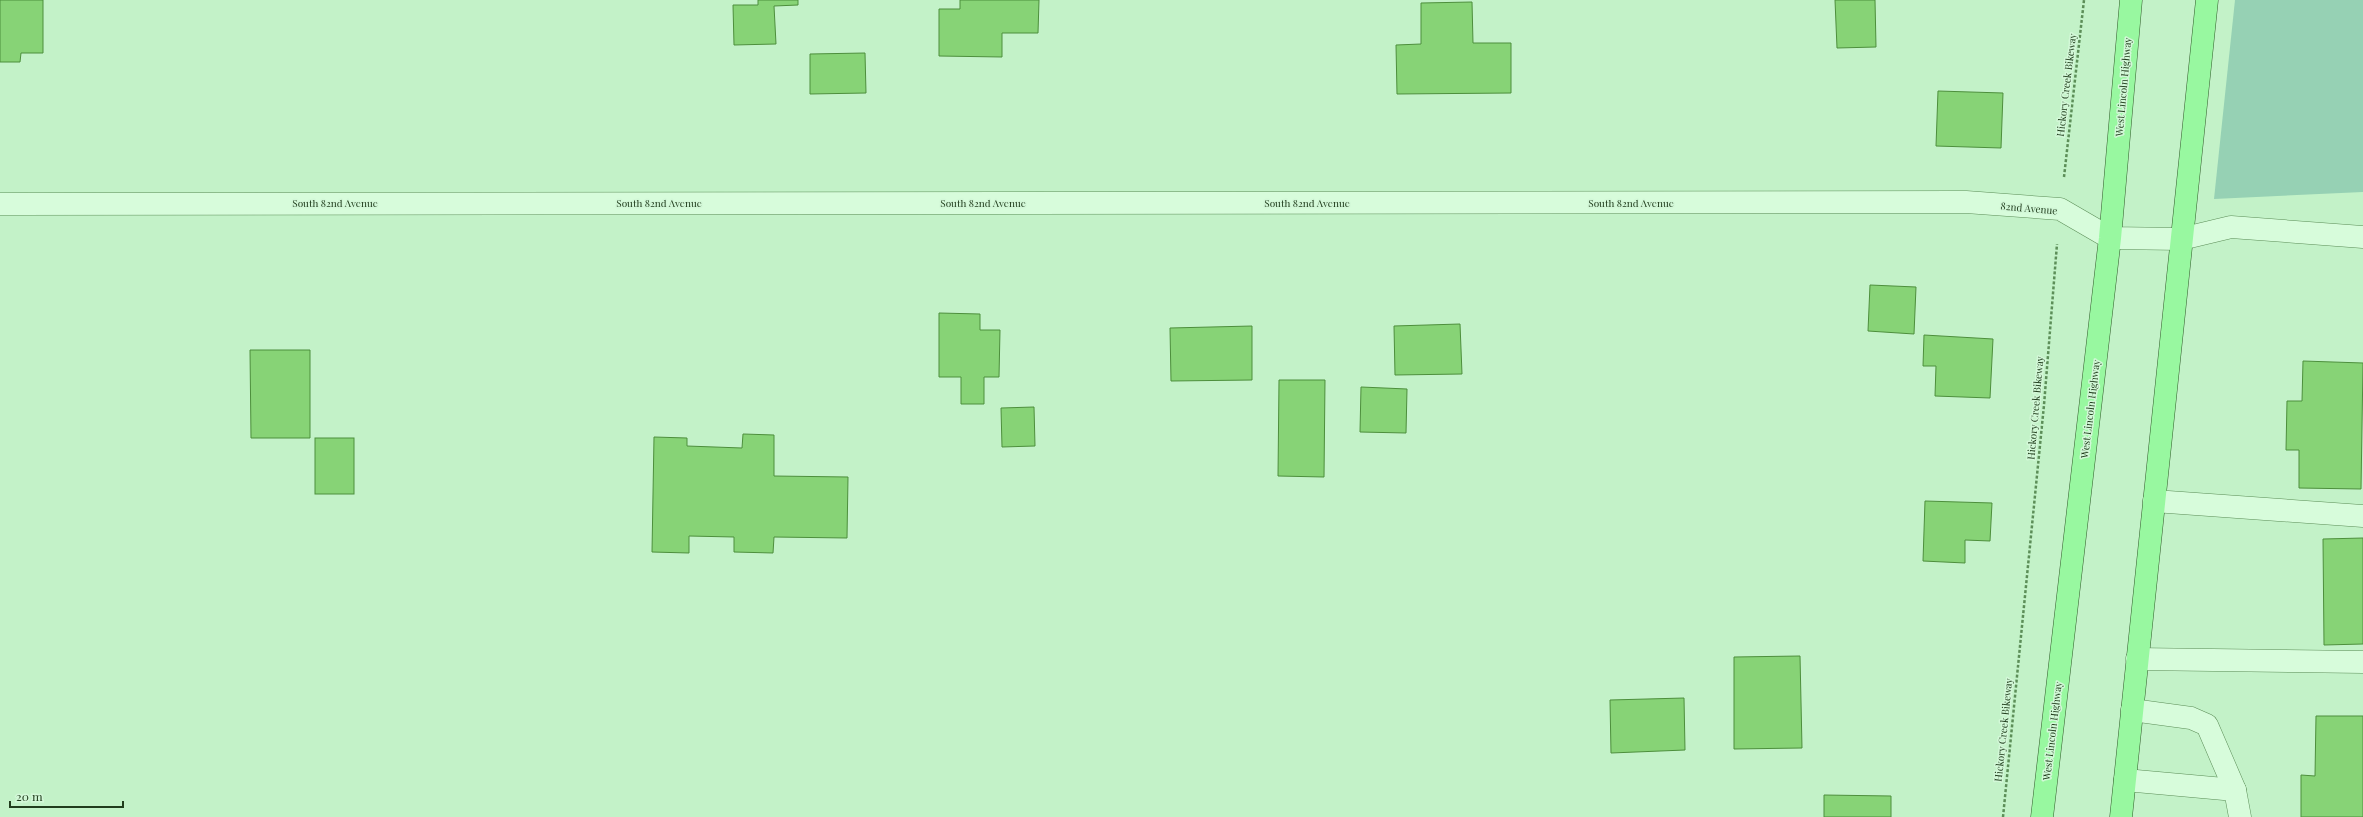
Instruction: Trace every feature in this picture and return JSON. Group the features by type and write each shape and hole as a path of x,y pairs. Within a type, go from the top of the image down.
{"main road":[{"name":"West Lincoln Highway","path":"2042,817 2110,238 2131,0"},
{"path":"2121,817 2207,0"}],"street":[{"name":"82nd Avenue","path":"1966,202 2060,209 2110,238 2182,239 2231,226 2363,237"},
{"name":"South 82nd Avenue","path":"0,204 1966,202"},
{"path":"2154,501 2363,516"},
{"path":"2137,659 2363,662"},
{"path":"2132,710 2191,718 2207,725 2235,790 2240,817"},
{"path":"2125,780 2235,790"}],"path":[{"name":"Hickory Creek Bikeway","path":"2003,817 2044,406 2049,326 2060,209 2084,0"}],"green space":[{"path":"2235,0 2363,0 2363,192 2214,199"}],"building":[{"path":"0,0 43,0 43,53 21,53 20,62 0,62"},
{"path":"758,0 798,0 798,5 774,6 776,44 734,45 733,5 758,5"},
{"path":"960,0 1039,0 1038,33 1002,33 1002,57 939,56 939,9 960,9"},
{"path":"1835,0 1875,0 1876,47 1837,48"},
{"path":"1472,2 1473,43 1511,43 1511,93 1397,94 1396,45 1421,44 1421,3"},
{"path":"865,53 866,93 810,94 810,54"},
{"path":"1938,91 2003,93 2001,148 1936,146"},
{"path":"1870,285 1916,287 1914,334 1868,331"},
{"path":"939,313 980,314 980,330 1000,330 999,377 984,377 984,404 961,404 961,377 939,377"},
{"path":"1460,324 1462,374 1395,375 1394,326"},
{"path":"1252,326 1252,380 1171,381 1170,328"},
{"path":"1924,335 1993,339 1990,398 1935,396 1936,366 1923,366"},
{"path":"250,350 310,350 310,438 251,438"},
{"path":"2303,361 2363,363 2361,489 2299,488 2299,450 2286,450 2287,401 2302,401"},
{"path":"1279,380 1325,380 1324,477 1278,476"},
{"path":"1361,387 1407,389 1406,433 1360,432"},
{"path":"1034,407 1035,446 1002,447 1001,408"},
{"path":"743,434 774,435 774,476 848,477 847,538 774,537 773,553 734,552 734,537 689,536 689,553 652,552 654,437 687,438 687,446 742,448"},
{"path":"315,438 354,438 354,494 315,494"},
{"path":"1925,501 1992,503 1990,541 1965,540 1965,563 1923,561"},
{"path":"2363,538 2363,644 2324,645 2323,539"},
{"path":"1800,656 1802,748 1734,749 1734,657"},
{"path":"1684,698 1685,750 1611,753 1610,700"},
{"path":"2316,716 2363,716 2363,817 2301,817 2301,775 2315,776"},
{"path":"1824,795 1891,796 1891,817 1824,817"}]}
